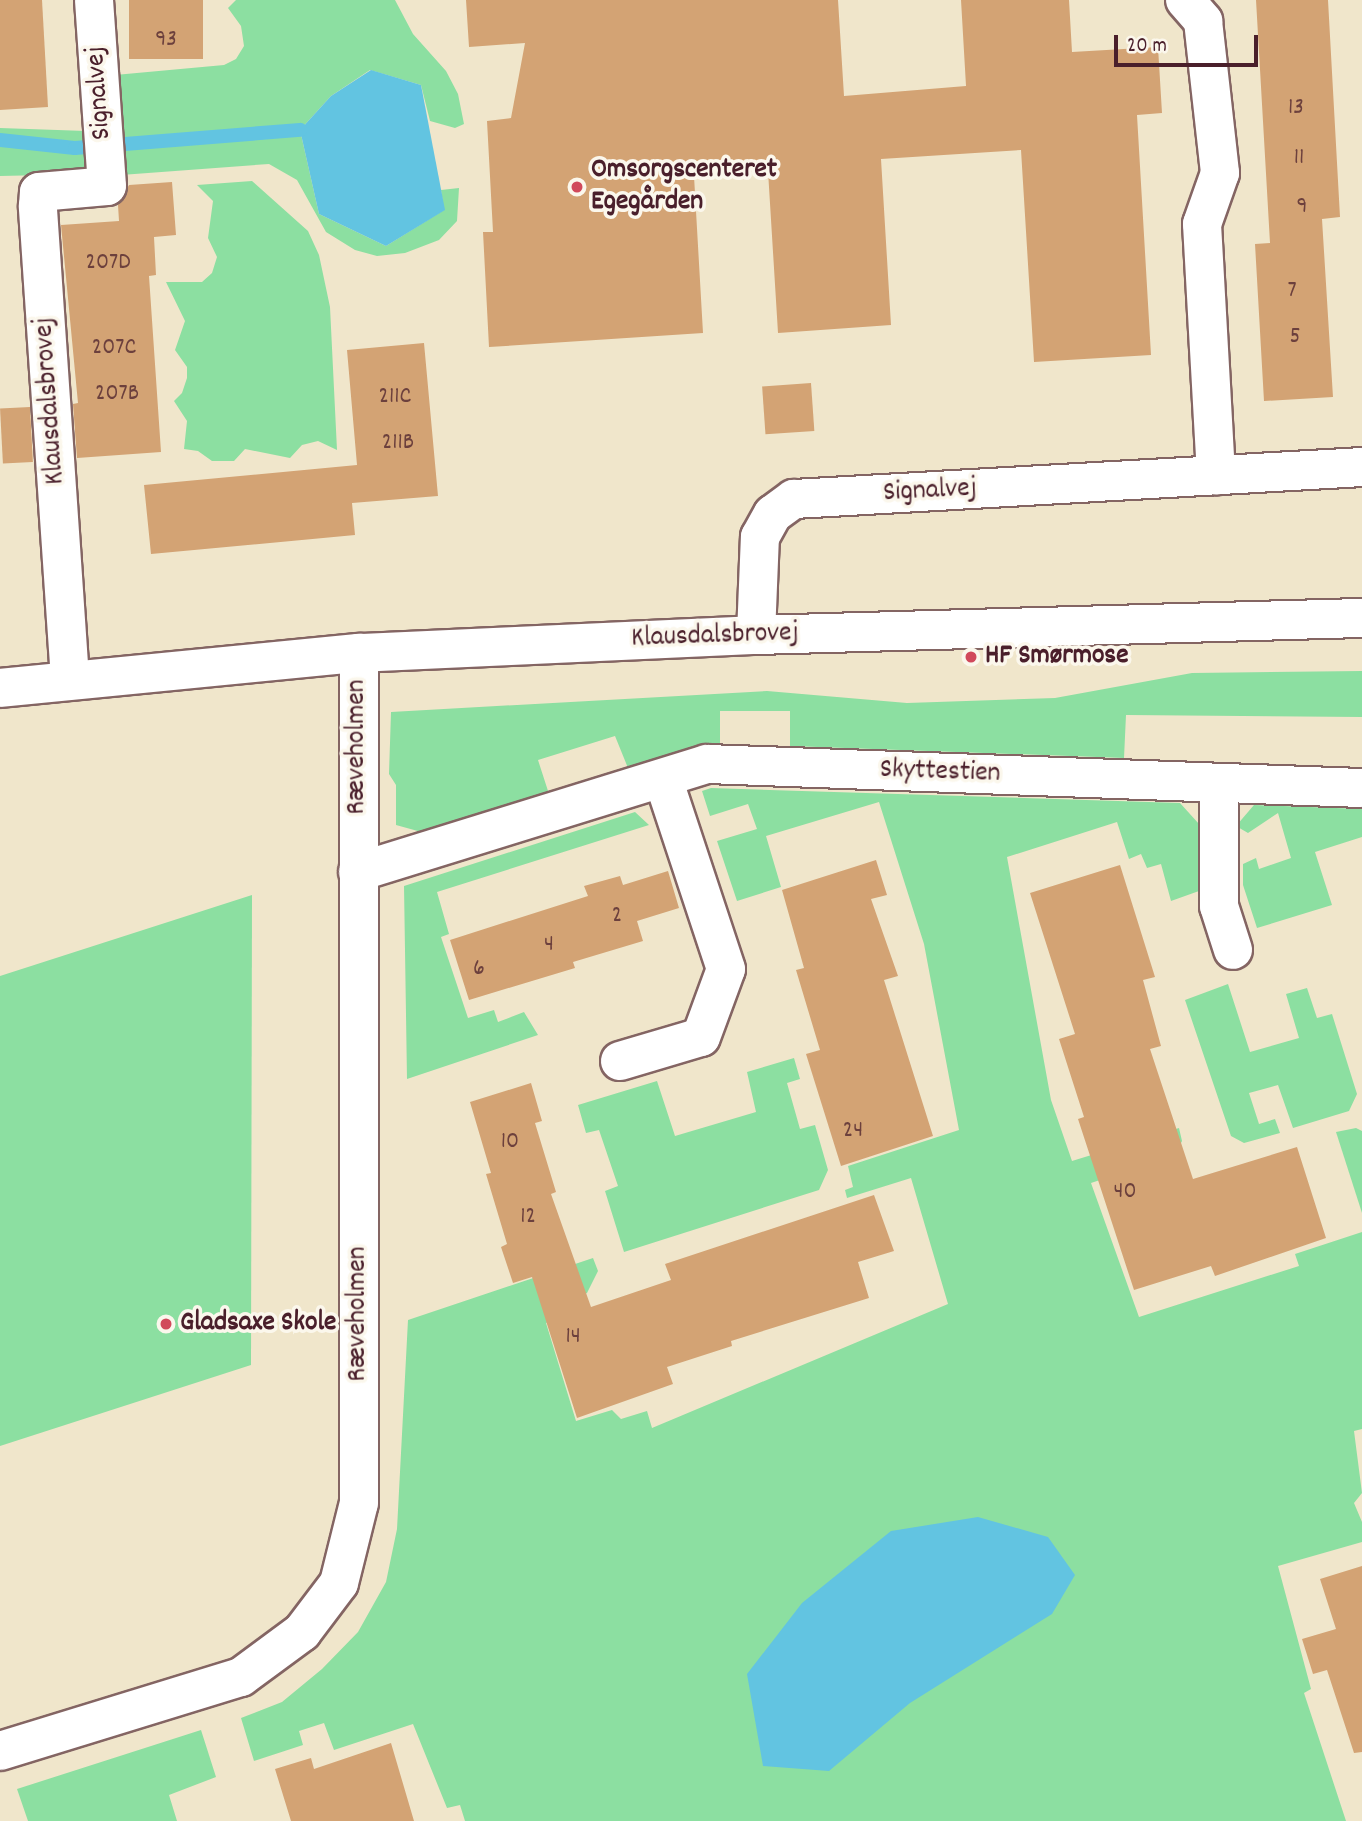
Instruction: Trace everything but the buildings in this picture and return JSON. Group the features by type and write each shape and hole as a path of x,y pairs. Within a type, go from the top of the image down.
{"street":[{"name":"Signalvej","path":"94,0 106,181"},
{"path":"1185,0 1203,21 1220,173 1202,224 1216,476"},
{"name":"Klausdalsbrovej","path":"70,679 39,192 106,181"},
{"name":"Signalvej","path":"755,635 760,537 773,514 794,499 1362,467"},
{"name":"Klausdalsbrovej","path":"0,688 70,679 359,653 755,635 1362,618"},
{"name":"Ræveholmen","path":"0,1751 241,1677 302,1632 339,1583 359,1503 359,653"},
{"name":"Skyttestien","path":"358,872 707,764 1219,785 1362,788"},
{"path":"620,1061 701,1037 726,968 663,778"},
{"path":"1219,785 1219,906 1233,950"}],"green space":[{"path":"236,0 395,0 413,34 446,71 458,94 464,124 455,128 430,121 421,85 370,70 331,96 300,130 319,214 386,246 444,210 441,190 459,188 457,221 439,240 405,253 377,256 355,250 326,232 297,180 269,164 121,175 115,75 224,65 236,59 244,46 241,26 228,8"},
{"path":"0,128 86,131 90,174 0,176"},
{"path":"252,181 308,231 319,255 330,307 337,450 318,441 302,445 290,458 245,449 234,461 212,461 198,451 184,449 187,421 174,401 182,393 187,378 187,367 175,350 185,321 166,282 202,282 212,273 217,257 208,238 213,201 197,185"},
{"path":"1362,671 1362,717 1126,715 1124,758 790,746 790,711 720,711 720,743 628,768 615,736 538,760 549,794 425,833 396,825 396,785 389,774 391,712 767,691 907,703 1055,698 1192,673"},
{"path":"711,788 1180,803 1199,824 1199,891 1171,901 1161,864 1147,868 1141,854 1129,859 1117,822 1007,857 1051,1100 1072,1161 1179,1128 1182,1141 1175,1155 1091,1183 1139,1317 1299,1266 1295,1254 1362,1232 1362,1429 1354,1431 1362,1493 1354,1503 1362,1522 1362,1542 1278,1566 1311,1689 1304,1693 1346,1821 465,1821 460,1805 447,1808 413,1724 334,1750 324,1723 299,1731 303,1745 254,1761 241,1718 282,1702 322,1669 358,1632 386,1582 397,1529 408,1320 593,1258 598,1271 587,1293 565,1302 569,1314 546,1323 576,1421 612,1410 621,1419 647,1411 652,1428 948,1304 911,1178 847,1198 845,1190 853,1187 848,1166 959,1130 924,944 879,802 766,836 781,887 737,901 717,841 757,829 748,804 710,816 702,791"},
{"path":"1254,805 1362,809 1362,837 1315,852 1332,905 1257,928 1243,885 1243,864 1256,858 1259,869 1291,858 1278,813 1248,833 1236,826"},
{"path":"635,812 649,825 437,892 449,934 441,937 468,1018 494,1010 498,1022 524,1012 538,1035 407,1079 404,886"},
{"path":"252,895 251,1365 0,1446 0,976"},
{"path":"1228,984 1250,1052 1299,1038 1286,994 1307,988 1317,1018 1332,1014 1357,1094 1349,1111 1293,1128 1278,1085 1249,1093 1259,1124 1275,1119 1280,1133 1244,1143 1231,1136 1185,1000"},
{"path":"794,1058 800,1079 787,1083 800,1129 815,1125 828,1170 819,1190 624,1252 605,1191 618,1186 599,1130 586,1133 578,1105 657,1081 675,1136 756,1112 747,1072"},
{"path":"1356,1128 1362,1131 1362,1213 1336,1132"},
{"path":"201,1730 216,1777 169,1795 177,1821 28,1821 17,1789"}],"water":[{"path":"371,70 421,85 445,210 386,246 319,214 300,130 331,96"},
{"path":"978,1517 1048,1537 1075,1575 1052,1614 910,1703 829,1771 763,1766 747,1674 802,1603 891,1531"}],"waterway":[{"path":"0,140 75,148 300,130"}],"place":[{"name":"Omsorgscenteret Egegården","path":"577,187"},
{"name":"HF Smørmose","path":"971,657"},
{"name":"Gladsaxe Skole","path":"166,1324"}]}
